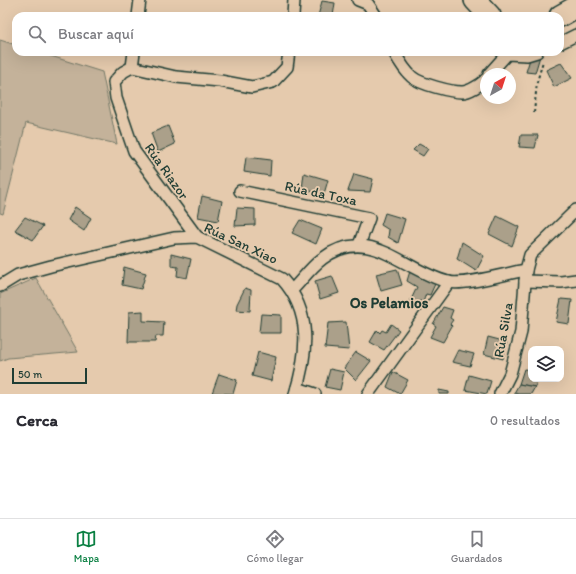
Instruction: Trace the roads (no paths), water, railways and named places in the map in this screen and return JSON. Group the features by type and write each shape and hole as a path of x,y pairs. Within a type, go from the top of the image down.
{"highway":[{"path":"466,0 474,12"},
{"path":"475,0 486,12"},
{"path":"564,14 576,6"},
{"path":"564,24 576,17"}],"street":[{"path":"138,12 140,0"},
{"path":"293,12 294,0"},
{"path":"358,0 368,4 373,12"},
{"path":"564,40 576,34"},
{"path":"134,56 132,68 176,77 220,81 252,87 273,82 287,67 289,56"},
{"path":"396,56 413,78 429,85 463,92 480,84"},
{"path":"495,68 506,56"},
{"name":"Rúa Riazor","path":"132,68 123,72 114,82 116,98 134,151 197,237"},
{"name":"Rúa da Toxa","path":"240,191 368,218 359,245"},
{"name":"Rúa Silva","path":"500,394 510,374 521,332 526,275 530,255 576,210"},
{"name":"Rúa San Xiao","path":"0,286 18,275 44,268 174,238 197,237 282,279 292,290 303,313 305,350 296,391"},
{"path":"292,290 321,259 340,248 359,245 372,246 427,274 449,282 463,283 526,275 561,282 576,280"},
{"path":"368,394 449,282"},
{"path":"296,391 315,394"}],"district":[{"name":"Os Pelamios","path":"389,303"}]}
